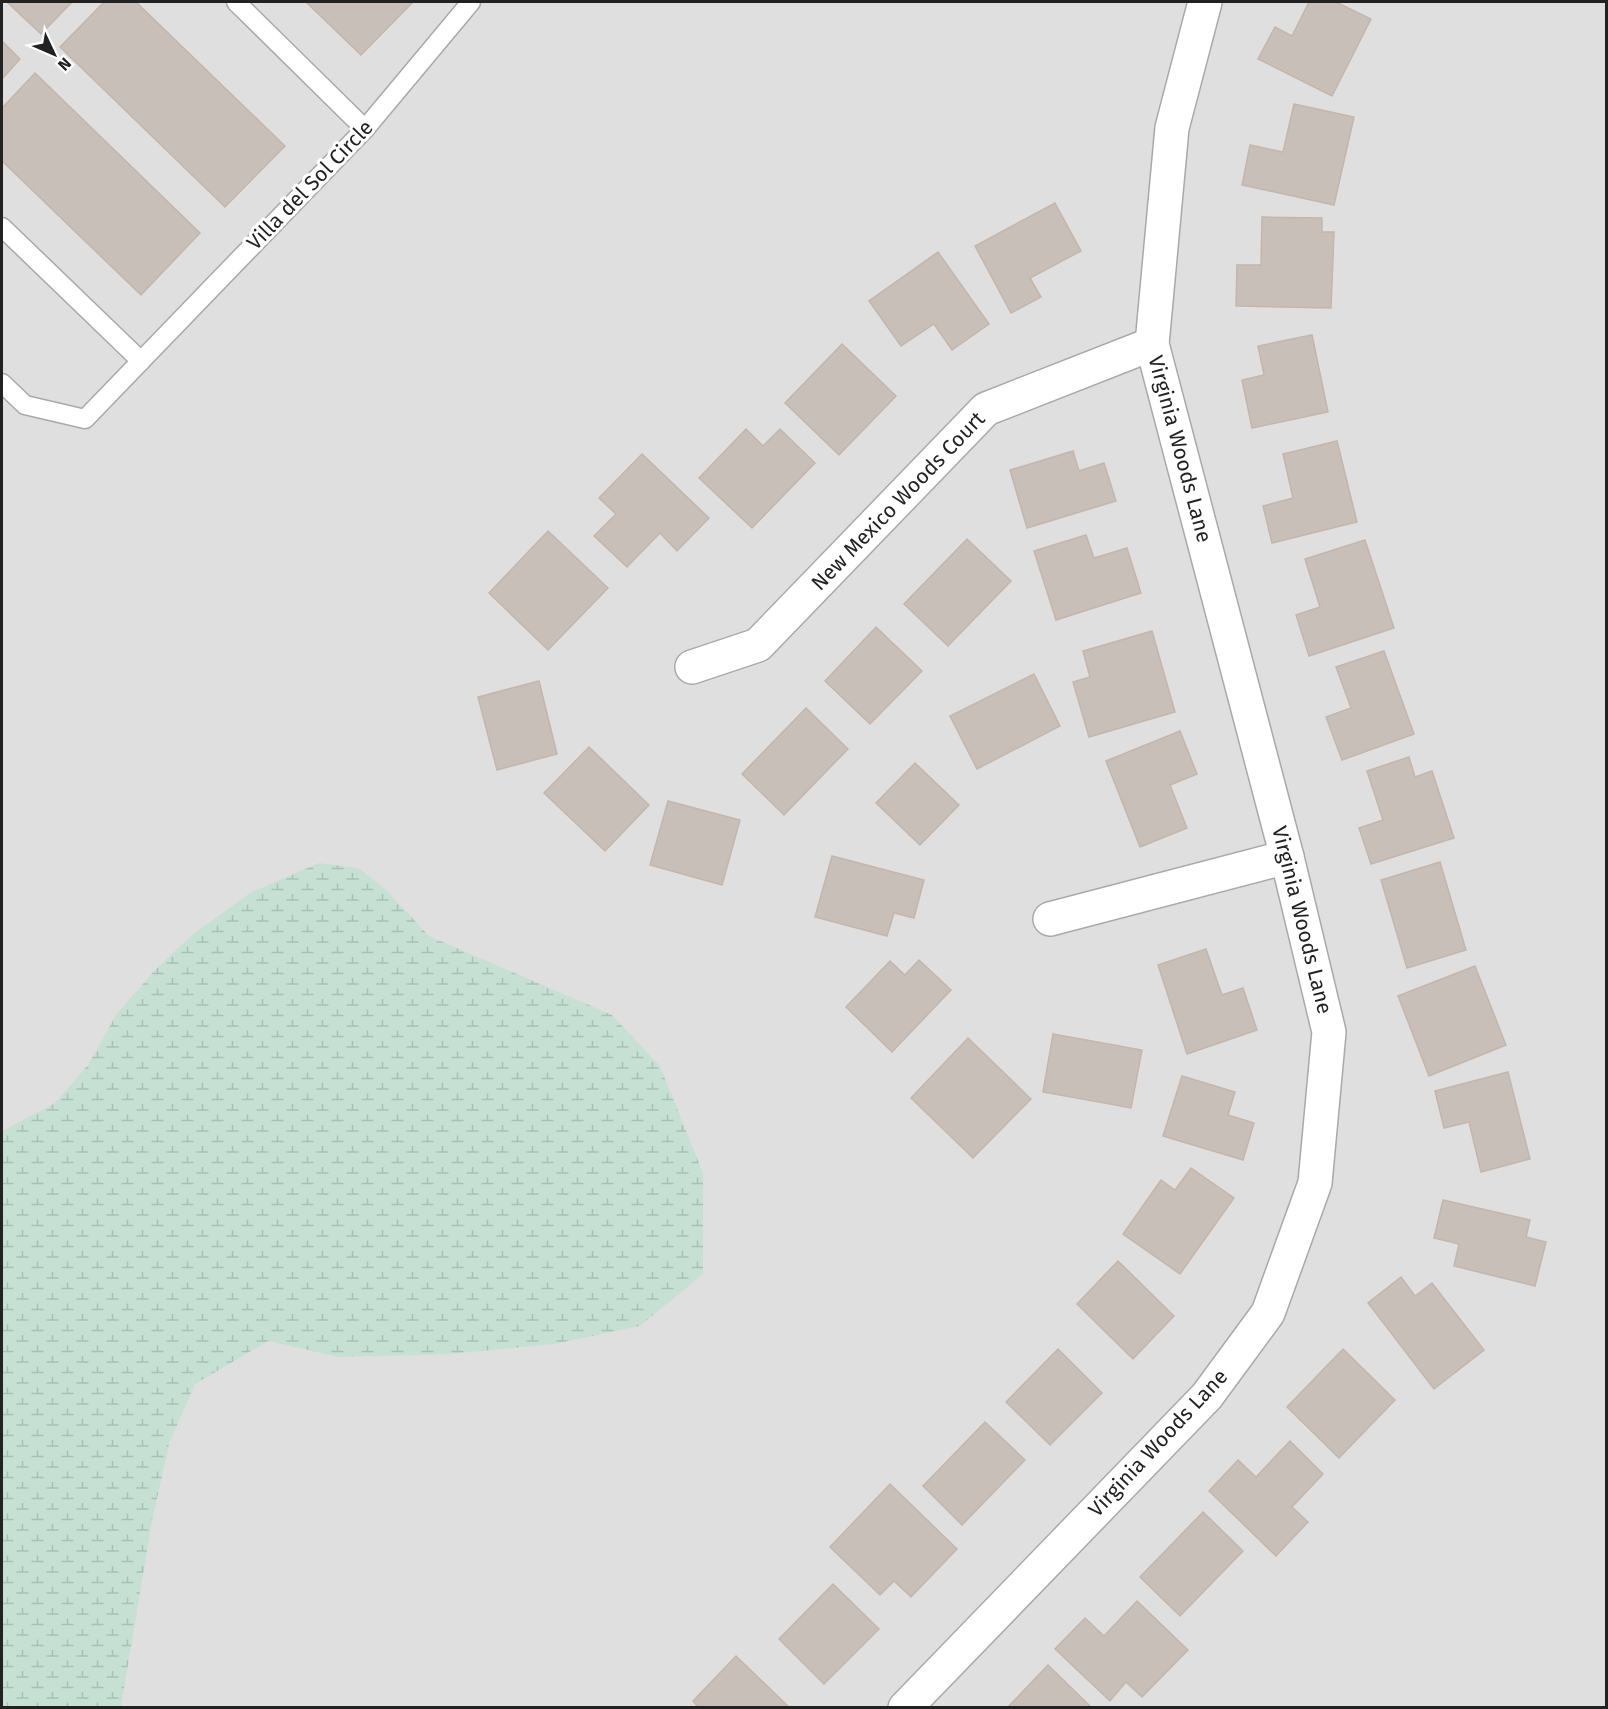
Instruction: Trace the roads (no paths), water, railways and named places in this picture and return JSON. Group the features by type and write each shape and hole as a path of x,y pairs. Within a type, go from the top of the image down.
{"street":[{"name":"Virginia Woods Lane","path":"905,1707 1207,1396 1268,1313 1315,1183 1329,1032 1287,857 1152,344 1172,128 1205,2"},
{"name":"New Mexico Woods Court","path":"692,667 758,645 986,409 1152,344"},
{"path":"1050,919 1287,857"}],"lane":[{"path":"236,2 364,129"},
{"name":"Villa del Sol Circle","path":"2,383 25,405 85,419 364,129 471,2"},
{"path":"2,227 141,361"}]}
